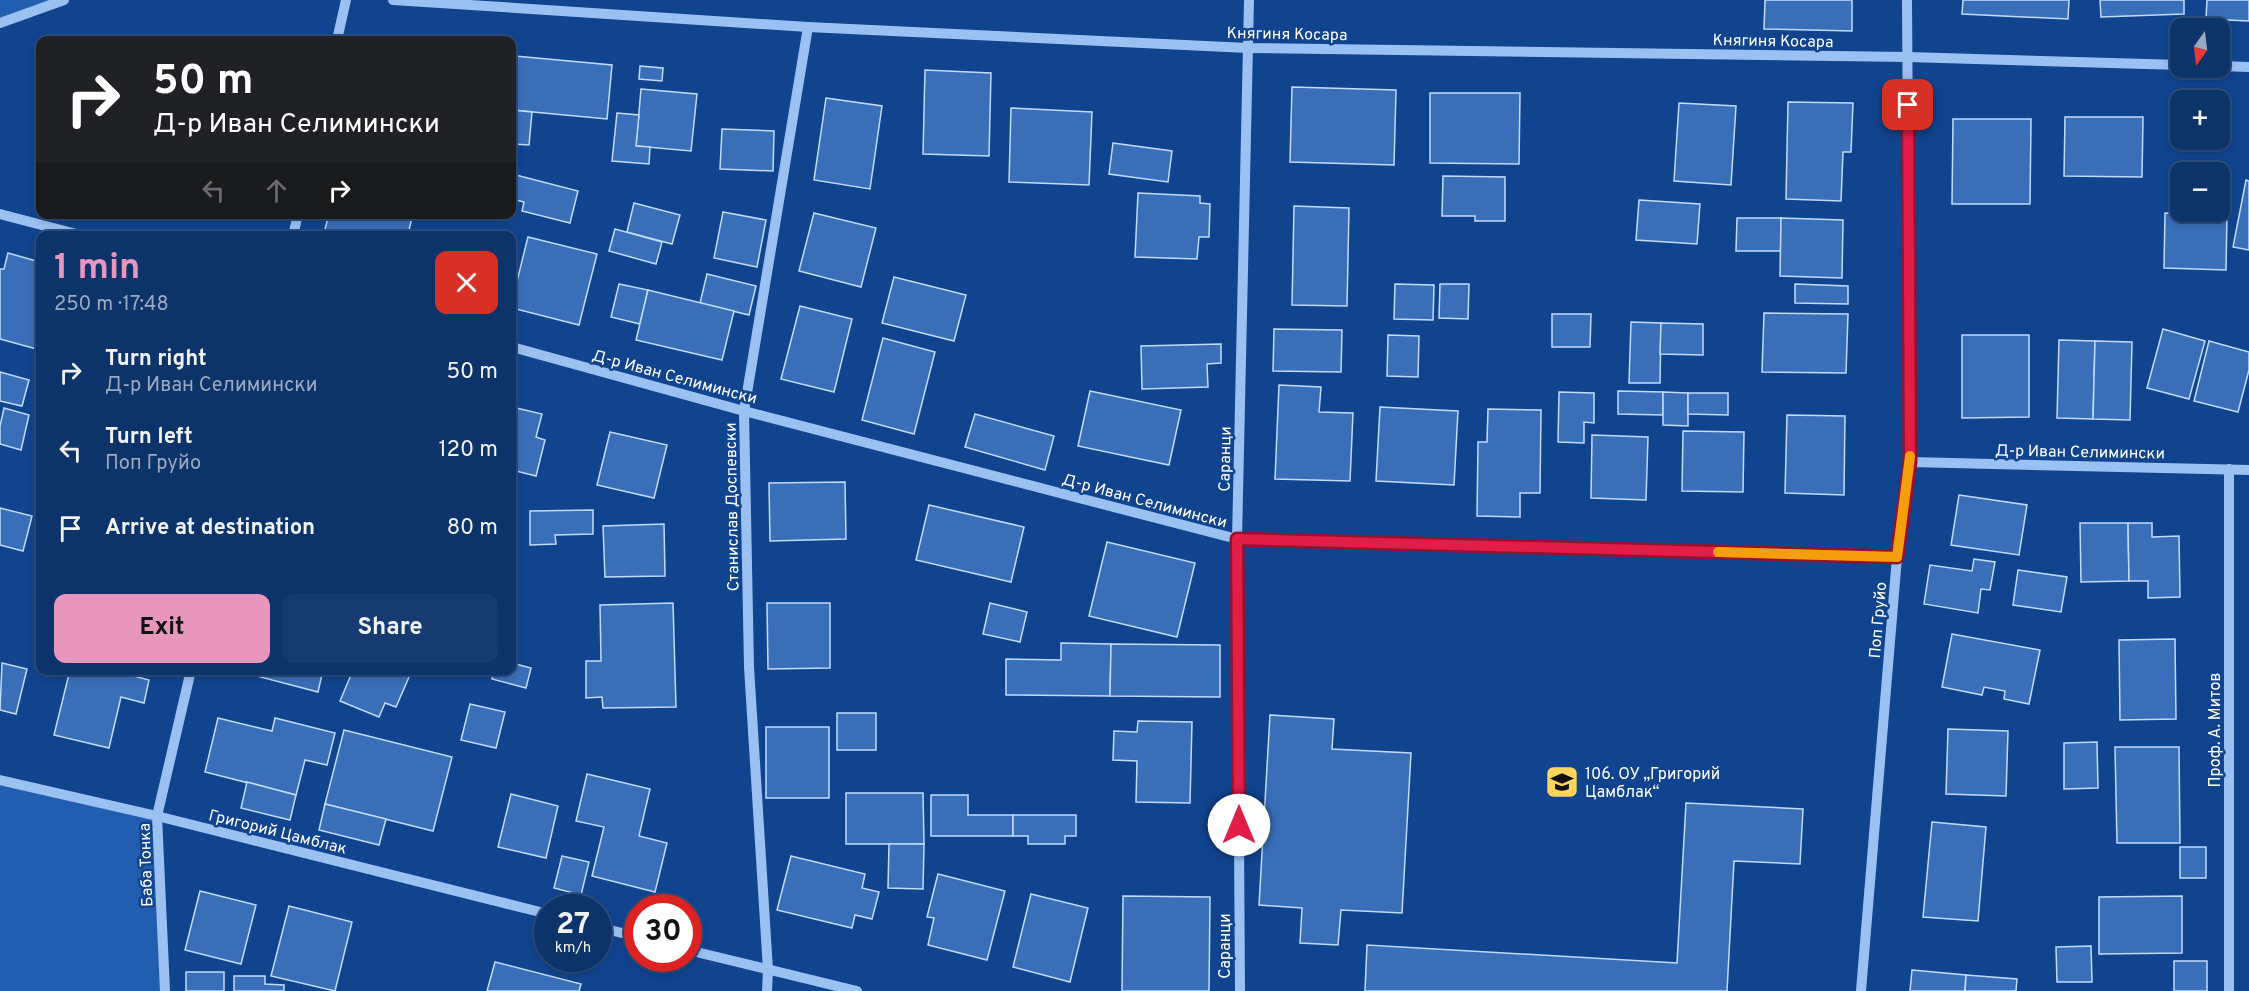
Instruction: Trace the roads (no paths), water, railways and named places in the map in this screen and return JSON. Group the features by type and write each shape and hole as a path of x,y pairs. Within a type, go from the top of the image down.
{"street":[{"path":"0,23 64,0"},
{"path":"338,36 346,0"},
{"name":"Княгиня Косара","path":"393,0 808,27 1248,48 1908,57 2170,65"},
{"name":"Саранци","path":"1240,991 1237,539 1249,0"},
{"name":"Поп Груйо","path":"1861,991 1897,557 1910,462 1907,0"},
{"name":"Станислав Доспевски","path":"767,991 768,970 749,667 744,411 808,27"},
{"path":"2230,66 2249,67"},
{"path":"0,214 65,231"},
{"name":"Д-р Иван Селимински","path":"516,348 744,411 1237,539 1897,557"},
{"name":"Д-р Иван Селимински","path":"1910,462 2249,470"},
{"name":"Проф. А. Митов","path":"2229,469 2229,991"},
{"name":"Баба Тонка","path":"165,991 157,816 190,675"},
{"name":"Григорий Цамблак","path":"0,780 157,816 534,910"},
{"path":"702,954 856,991"}],"place":[{"name":"106. ОУ „Григорий Цамблак“","path":"1562,782"}]}
